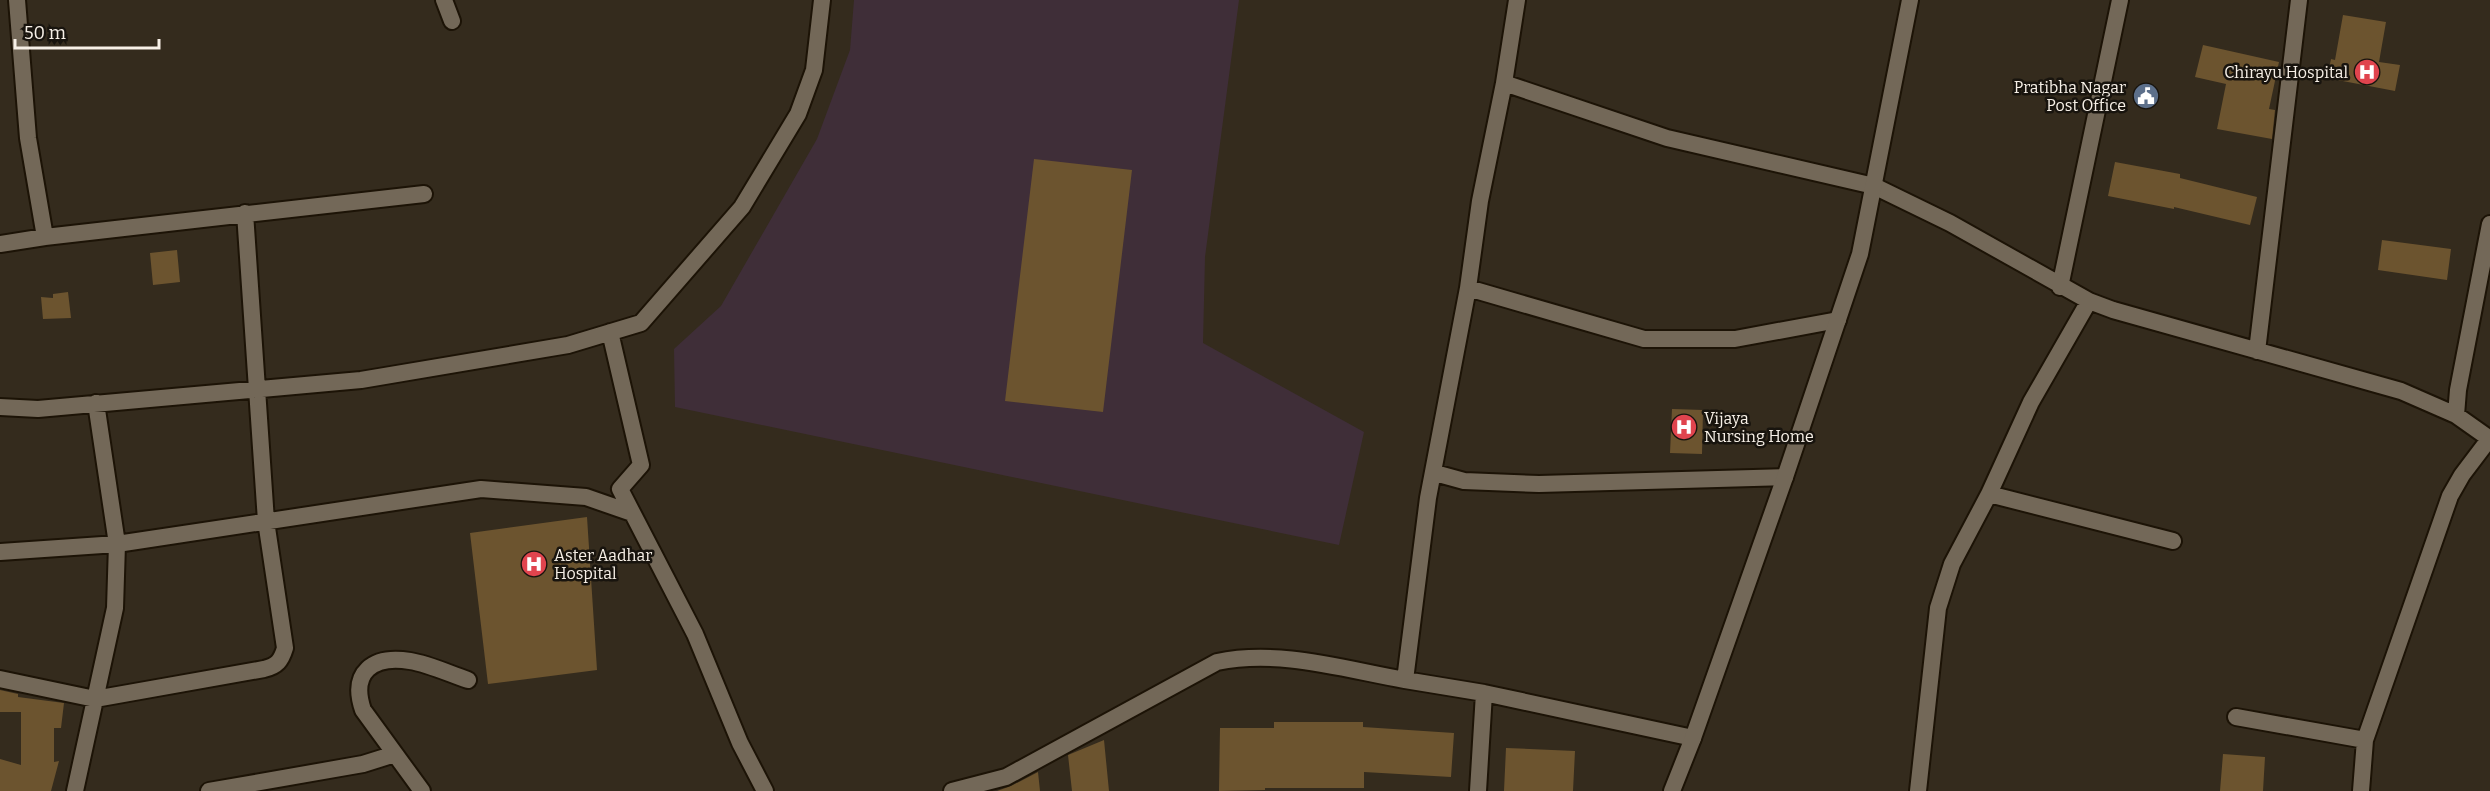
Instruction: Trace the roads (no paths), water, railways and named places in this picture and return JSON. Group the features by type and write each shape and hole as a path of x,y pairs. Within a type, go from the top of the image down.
{"street":[{"path":"17,0 28,138 45,237"},
{"path":"444,0 452,21"},
{"path":"0,407 38,409 361,380 568,345 641,323 742,207 798,114 814,70 822,0"},
{"path":"1405,680 1428,498 1435,473 1468,288 1480,201 1504,82 1517,0"},
{"path":"1672,791 1693,738 1785,477 1860,254 1910,0"},
{"path":"2060,286 2120,0"},
{"path":"2257,351 2300,0"},
{"path":"1504,82 1667,138 1875,186 1950,223 2089,301 2113,310 2257,351 2334,370 2401,391 2456,415 2490,438 2462,475 2450,496 2365,740 2361,791"},
{"path":"0,244 245,213 424,194"},
{"path":"0,679 95,699 275,666 281,658 285,648 266,521 245,213"},
{"path":"2456,415 2458,390 2490,224"},
{"path":"1468,288 1644,339 1734,339 1838,320"},
{"path":"1918,791 1938,608 1952,564 1989,494 2031,402 2089,301"},
{"path":"610,332 640,465 620,489 695,634 740,743 765,791"},
{"path":"75,791 114,608 117,544 112,498 96,403"},
{"path":"1435,473 1464,481 1539,484 1785,477"},
{"path":"0,552 117,544 481,489 586,497 632,513"},
{"path":"1989,494 2173,541"},
{"path":"959,790 1006,777 1217,662 1239,658 1284,658 1484,693 1693,738"},
{"path":"422,791 363,710 358,695 359,680 368,668 381,662 409,661 468,680"},
{"path":"1479,791 1484,693"},
{"path":"2236,717 2365,740"},
{"path":"209,791 369,763 395,754"}],"place":[{"name":"Chirayu Hospital","path":"2367,72"},
{"name":"Pratibha Nagar Post Office","path":"2146,96"},
{"name":"Vijaya Nursing Home","path":"1684,427"},
{"name":"Aster Aadhar Hospital","path":"534,564"}]}
